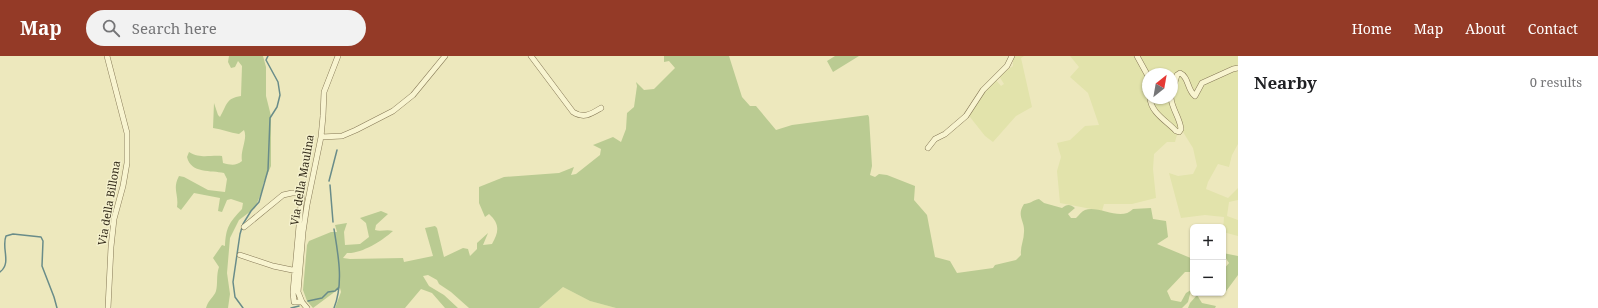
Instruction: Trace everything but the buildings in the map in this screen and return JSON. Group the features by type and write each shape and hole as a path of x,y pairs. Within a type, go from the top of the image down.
{"street":[{"name":"Via della Billona","path":"107,56 127,132 127,163 124,186 114,219 108,308"},
{"name":"Via della Maulina","path":"308,308 302,302 298,292 297,271 307,205 321,137 324,92 338,56"},
{"path":"321,137 342,136 396,109 413,96 445,56"},
{"path":"531,56 573,112 577,115 587,116 601,108"},
{"path":"928,148 935,140 945,134 966,116 983,90 1007,66 1012,56"},
{"path":"1138,56 1144,68"},
{"path":"1178,75 1182,73 1192,95 1195,96 1202,83 1238,68"},
{"path":"1152,104 1159,115 1179,132 1181,125 1173,104"},
{"path":"240,255 273,266 297,271 302,193 283,195 244,228"}],"green space":[{"path":"229,56 263,56 266,67 266,96 271,116 271,166 255,208 239,220 230,238 227,273 230,294 228,308 206,308 217,288 219,267 213,258 222,245 225,246 227,230 234,218 242,209 243,203 231,199 227,200 222,212 218,211 220,198 194,193 181,210 177,207 176,184 179,176 184,177 208,190 225,192 227,179 224,173 197,169 189,162 187,157 189,152 201,156 222,156 223,163 233,165 242,161 245,137 244,130 239,134 213,128 214,103 220,117 232,98 241,96 242,66 238,61 235,67 231,68 228,62"},
{"path":"664,56 729,56 742,97 750,106 756,106 776,130 792,125 868,115 872,166 870,175 875,177 879,174 887,175 915,186 914,200 927,215 935,257 950,261 957,273 993,268 995,265 1016,260 1021,255 1024,228 1021,212 1024,204 1039,199 1044,203 1062,208 1067,205 1072,206 1075,208 1068,214 1071,218 1076,218 1082,212 1091,209 1122,214 1128,213 1133,209 1151,208 1153,219 1166,221 1168,237 1157,244 1190,258 1190,272 1185,272 1167,291 1171,300 1181,302 1186,293 1190,291 1188,302 1182,308 616,308 590,301 563,287 539,308 469,308 451,292 439,284 437,280 428,275 423,276 429,286 444,295 458,308 445,308 432,293 421,289 405,308 335,308 341,292 340,288 313,308 307,301 303,290 307,245 309,241 331,232 337,232 335,225 347,223 344,232 345,245 360,244 369,237 366,223 360,218 381,211 388,214 376,225 375,230 393,231 371,246 353,253 347,253 343,258 350,259 403,258 404,262 433,256 425,228 435,226 437,228 444,257 463,248 468,249 470,256 477,249 477,243 488,233 483,245 492,244 496,236 497,225 489,214 485,217 479,203 479,187 504,177 559,173 574,167 571,175 576,174 600,155 601,149 593,145 613,137 621,142 626,129 627,113 634,107 637,86 636,82 644,90 654,89 675,68 669,61 664,62"},
{"path":"835,56 859,56 833,72 827,61"},
{"path":"1013,56 1024,56 1021,58 1032,107 1016,116 993,142 985,136 969,114 986,89 995,79 1001,86 1004,84 999,76 1013,66"},
{"path":"1070,56 1238,56 1238,144 1232,155 1229,167 1218,164 1208,182 1206,189 1228,198 1238,188 1238,200 1229,202 1227,216 1238,220 1238,236 1226,233 1226,224 1224,224 1224,217 1205,215 1181,218 1169,173 1178,176 1193,174 1197,166 1193,148 1183,132 1177,135 1175,142 1167,142 1154,154 1153,169 1156,198 1132,204 1104,204 1102,211 1060,203 1057,171 1061,157 1057,143 1070,140 1085,126 1099,125 1088,93 1070,77 1079,67"},
{"path":"1226,254 1238,256 1238,275 1226,291 1226,266 1229,263 1226,258"},
{"path":"563,287 590,301 616,308 539,308"},
{"path":"1198,296 1202,303 1216,306 1215,308 1188,308 1190,303"}],"waterway":[{"path":"243,308 235,297 233,282 240,234 243,224 259,202 268,170 270,118 277,107 280,95 278,82 266,60 268,56"},
{"path":"329,181 337,150"},
{"path":"330,185 333,222"},
{"path":"334,229 339,268 339,289 334,308"},
{"path":"0,272 6,260 6,236 13,234 41,237 43,241 42,266 57,308"},
{"path":"308,301 322,298 328,292 335,291 338,288"},
{"path":"291,308 299,306"}]}
